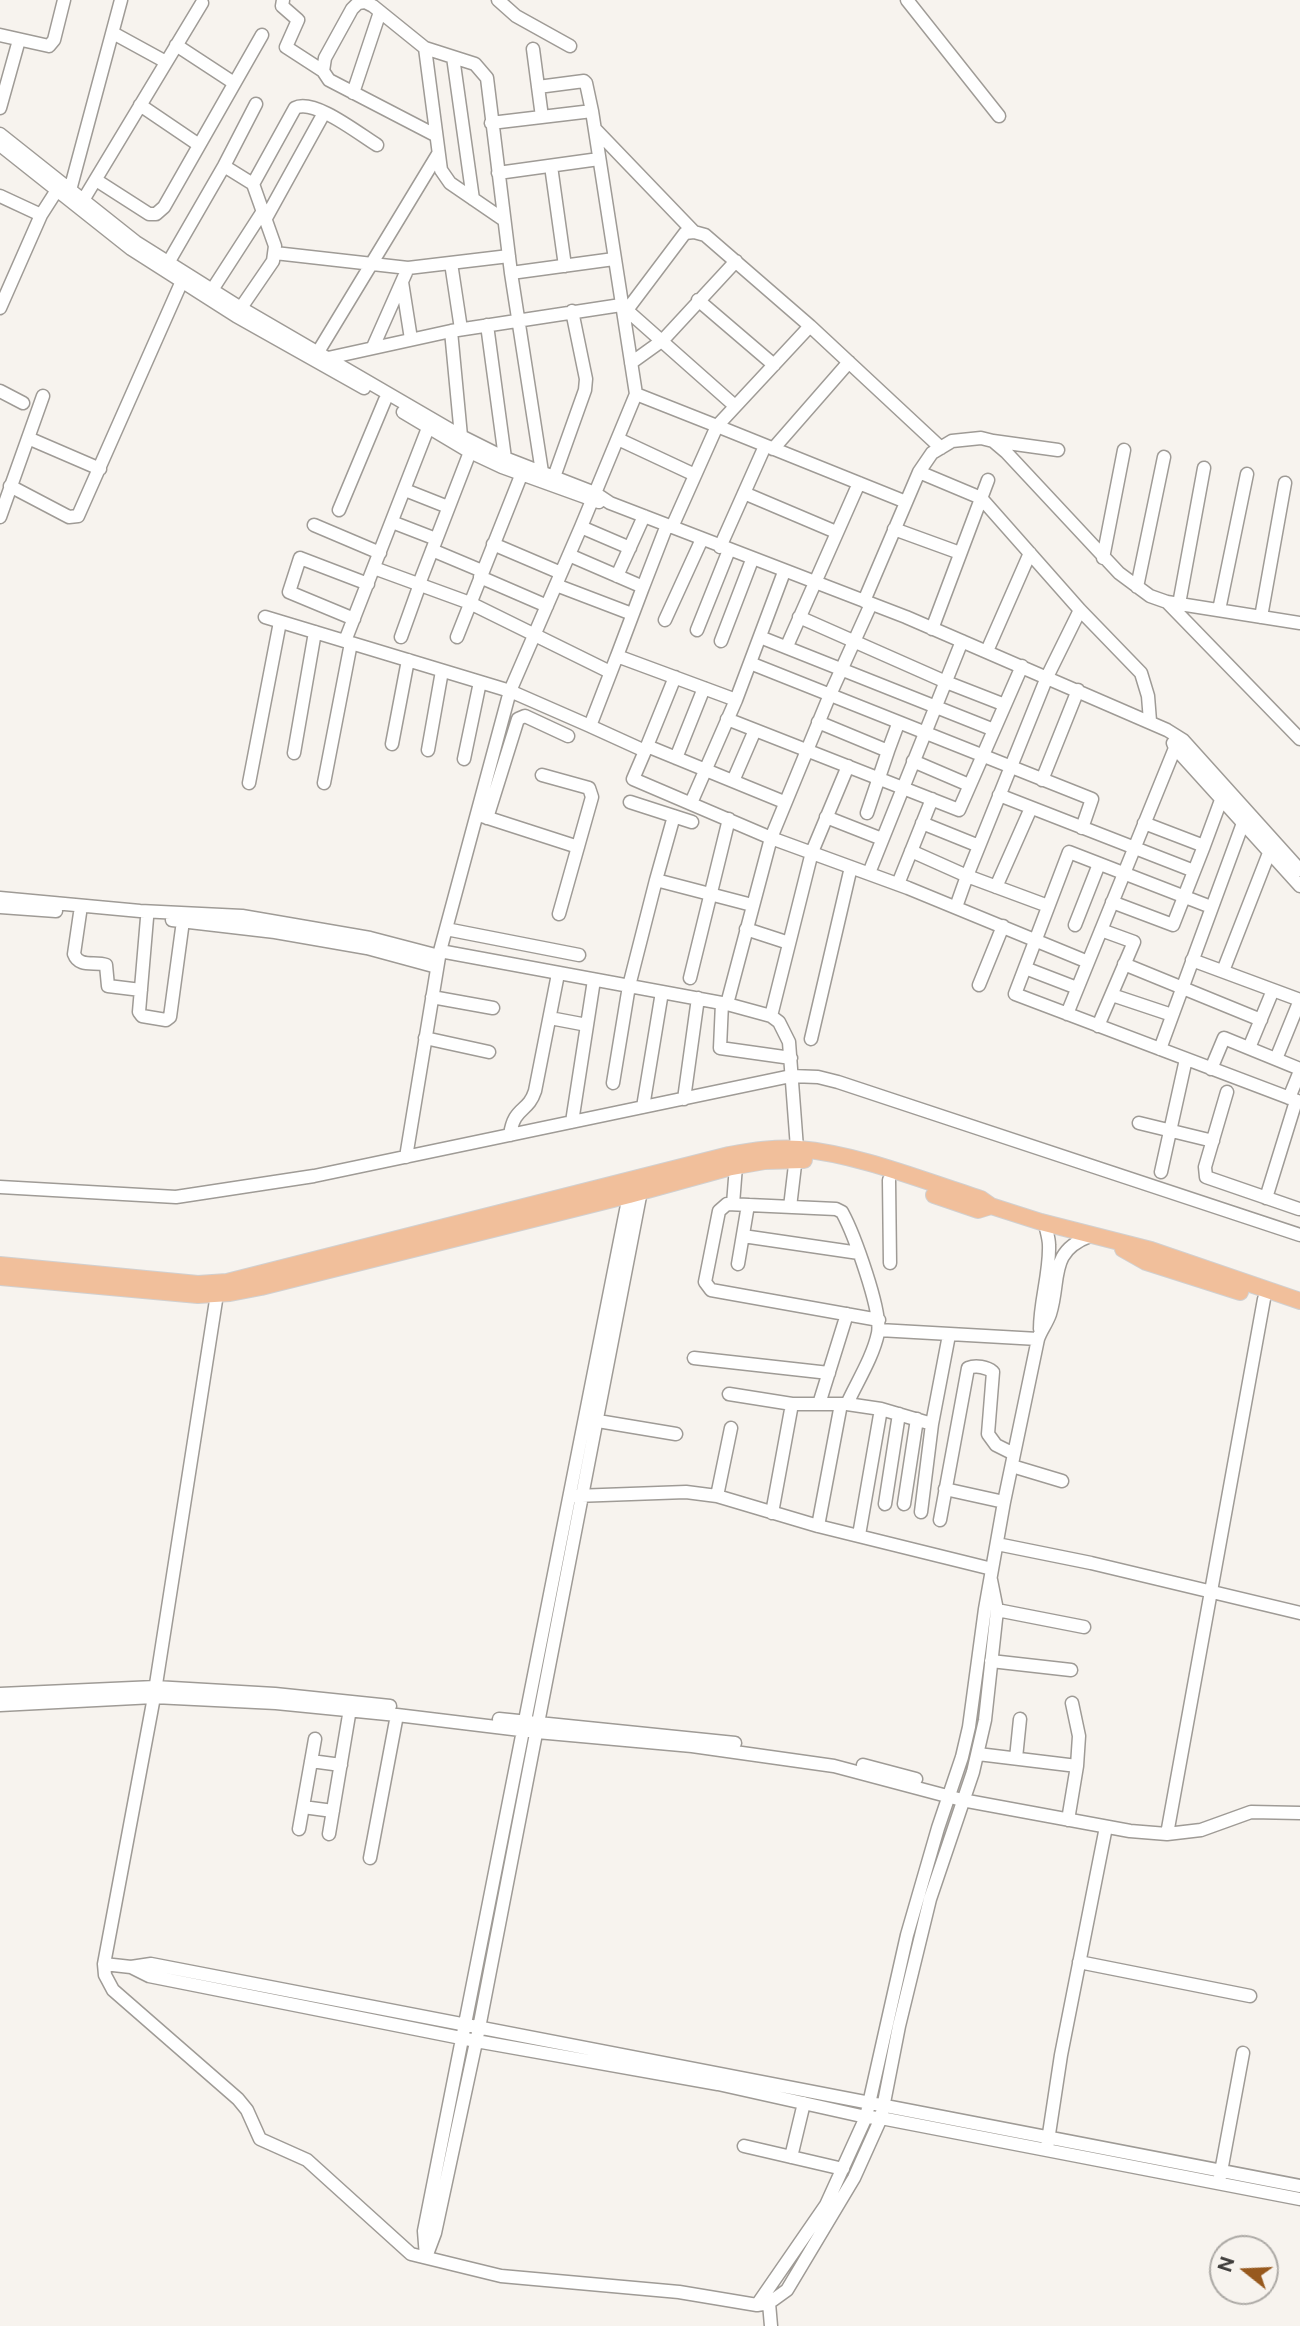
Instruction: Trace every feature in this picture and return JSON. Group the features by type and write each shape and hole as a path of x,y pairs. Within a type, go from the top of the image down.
{"main road":[{"path":"0,1265 198,1284 227,1282 729,1154 762,1149 797,1154 889,1180 978,1210 991,1206"},
{"path":"0,1276 198,1295 217,1294 261,1287 736,1166 797,1154 836,1154 981,1199 991,1206 1090,1237 1151,1250 1300,1301"},
{"path":"1112,1242 1146,1262 1300,1313"}],"street":[{"path":"0,34 49,46 54,40 64,0"},
{"path":"1,303 41,215 65,192 121,0"},
{"path":"283,0 284,9 298,20 286,47 323,71 329,80 435,135"},
{"path":"498,0 516,16 570,46"},
{"path":"907,0 999,116"},
{"path":"323,71 325,58 352,9 358,3 365,2 425,48 475,64 487,78 511,273 548,474"},
{"path":"81,204 202,3"},
{"path":"353,93 380,12"},
{"path":"113,33 166,62"},
{"path":"96,180 149,214 156,214 164,207 261,35"},
{"path":"0,108 19,40"},
{"path":"176,45 234,83"},
{"path":"425,48 441,170 445,178 504,220"},
{"path":"533,49 542,117"},
{"path":"453,57 473,199"},
{"path":"482,816 510,691 582,527 636,394 586,83 584,81 538,86"},
{"path":"166,267 256,104"},
{"path":"253,184 295,108 301,104 324,113 377,145"},
{"path":"141,105 199,145"},
{"path":"492,122 592,111"},
{"path":"212,290 265,215 324,113"},
{"path":"594,128 694,232"},
{"path":"0,134 65,192"},
{"path":"0,145 136,242 182,281 470,452 523,469 867,602 1167,730 1183,740 1300,870"},
{"path":"323,355 438,154"},
{"path":"498,173 599,159"},
{"path":"224,166 253,184 275,253 273,261 238,312"},
{"path":"551,166 565,266"},
{"path":"1,198 41,215"},
{"path":"323,355 487,325 624,307 685,233 694,232 705,235 736,261 942,448"},
{"path":"275,253 408,268 509,256"},
{"path":"511,273 614,259"},
{"path":"631,363 663,340 736,261"},
{"path":"451,263 461,436"},
{"path":"166,267 212,290 238,312 323,355 461,436 523,469 548,474 593,497"},
{"path":"373,346 408,268"},
{"path":"6,489 74,518 81,511 182,281"},
{"path":"402,282 411,339"},
{"path":"698,300 774,365"},
{"path":"624,307 735,406"},
{"path":"548,474 585,390 585,370 572,312"},
{"path":"487,325 505,458"},
{"path":"590,726 643,587 717,426 810,326"},
{"path":"698,631 744,493 769,447 849,362"},
{"path":"0,391 23,403"},
{"path":"636,394 906,502"},
{"path":"0,517 6,489 43,396"},
{"path":"338,510 385,400"},
{"path":"324,783 354,620 428,428"},
{"path":"28,438 100,469"},
{"path":"791,1058 720,1048 725,1003 771,838 919,472 932,453 952,441 981,438 1058,450"},
{"path":"618,439 695,475"},
{"path":"993,441 1103,558 1150,596 1173,603 1300,623"},
{"path":"1103,558 1124,450"},
{"path":"401,637 470,452"},
{"path":"1137,587 1164,457"},
{"path":"1173,603 1204,468"},
{"path":"457,637 523,469"},
{"path":"919,472 981,498 1080,610 1141,673 1150,721"},
{"path":"1219,610 1247,474"},
{"path":"933,629 988,480"},
{"path":"787,646 859,483"},
{"path":"1261,617 1285,483"},
{"path":"405,490 448,507"},
{"path":"744,493 836,532"},
{"path":"617,576 644,516"},
{"path":"392,522 434,544 481,574 547,606"},
{"path":"314,525 380,553"},
{"path":"582,527 629,548"},
{"path":"894,529 960,554"},
{"path":"665,620 702,539"},
{"path":"493,544 632,614"},
{"path":"987,651 1030,553"},
{"path":"569,555 643,587"},
{"path":"354,620 289,592 300,558 368,584"},
{"path":"721,640 752,559"},
{"path":"374,568 470,603 610,672"},
{"path":"691,803 736,700 784,572"},
{"path":"1173,603 1300,739"},
{"path":"956,907 1047,677 1080,610"},
{"path":"265,617 510,691 590,726 785,802"},
{"path":"799,617 1005,705"},
{"path":"249,783 280,621"},
{"path":"294,753 315,632"},
{"path":"760,637 994,730"},
{"path":"869,873 962,641"},
{"path":"617,656 736,700"},
{"path":"392,744 408,660"},
{"path":"750,663 1092,799 1082,828"},
{"path":"727,719 959,810 1022,666"},
{"path":"428,750 442,671"},
{"path":"675,677 633,779 771,838 898,884 1088,962"},
{"path":"464,758 480,682"},
{"path":"676,758 704,688"},
{"path":"1042,780 1078,690"},
{"path":"406,1157 446,929 482,816 518,719 525,716 568,736"},
{"path":"818,722 888,751"},
{"path":"867,813 898,724"},
{"path":"733,781 755,730"},
{"path":"1167,730 1175,748 1300,886"},
{"path":"1067,1014 1175,748"},
{"path":"914,761 969,785"},
{"path":"771,1016 812,852 848,766"},
{"path":"542,775 589,788 592,797 559,914"},
{"path":"999,795 1194,871"},
{"path":"898,884 932,799"},
{"path":"1112,902 1173,925 1221,800"},
{"path":"630,802 692,822"},
{"path":"996,887 1031,808"},
{"path":"482,816 578,847"},
{"path":"612,1083 629,986 674,816"},
{"path":"826,817 882,839"},
{"path":"690,978 729,819"},
{"path":"1144,823 1204,845"},
{"path":"1160,1049 1243,823"},
{"path":"922,824 979,846"},
{"path":"911,851 967,876 1048,906"},
{"path":"1212,907 1069,852 1015,994 1295,1100"},
{"path":"1223,971 1269,853"},
{"path":"1075,925 1099,864"},
{"path":"811,1039 851,867"},
{"path":"656,880 752,905"},
{"path":"0,898 140,911 242,916 370,938 439,958"},
{"path":"0,907 147,918 275,932 367,948 594,980 725,1003 771,1016 779,1022 784,1031 791,1058 797,1154 790,1207"},
{"path":"80,913 74,954 76,960 81,963 106,965 108,986 141,990"},
{"path":"147,918 139,1012 142,1016 166,1020 170,1017 183,922"},
{"path":"979,985 1003,926"},
{"path":"446,929 579,955"},
{"path":"746,929 789,943"},
{"path":"1098,1026 1133,942 1101,930"},
{"path":"1192,960 1300,1000 1276,1059"},
{"path":"1124,964 1261,1020"},
{"path":"1025,968 1077,988"},
{"path":"510,1135 514,1116 533,1100 558,974"},
{"path":"572,1122 594,980"},
{"path":"1250,1048 1273,990"},
{"path":"643,1107 662,992"},
{"path":"1112,995 1172,1015"},
{"path":"432,997 494,1007"},
{"path":"684,1099 698,998"},
{"path":"550,1018 587,1025"},
{"path":"425,1038 489,1052"},
{"path":"1211,1069 1223,1038 1300,1070 1295,1100 1266,1198"},
{"path":"1161,1172 1186,1059"},
{"path":"0,1187 176,1197 314,1176 643,1107 791,1079 818,1077 1296,1233 1299,1208 1206,1177 1205,1167 1227,1092"},
{"path":"1139,1122 1213,1141"},
{"path":"733,1204 736,1166"},
{"path":"889,1180 890,1263"},
{"path":"576,1496 597,1421 635,1193"},
{"path":"426,2257 435,2233 471,2033 635,1193"},
{"path":"818,1526 844,1404 879,1325 859,1253 842,1212 836,1209 727,1204 719,1211 705,1282 711,1290 848,1314 879,1325 949,1335 1039,1336"},
{"path":"738,1265 748,1205"},
{"path":"763,2304 826,2205 866,2117 907,1935 970,1727 1004,1503 1039,1336 1049,1255 1045,1223"},
{"path":"743,1236 859,1253"},
{"path":"1039,1336 1049,1315 1063,1255 1073,1243 1090,1237"},
{"path":"217,1294 155,1692 104,1964 104,1976 113,1990 244,2104 260,2139 307,2160 406,2251 501,2276 679,2292 763,2304 787,2290 854,2178 881,2118 930,1899 978,1754 985,1720 997,1610 992,1575"},
{"path":"1167,1834 1264,1299"},
{"path":"819,1404 848,1314"},
{"path":"921,1512 932,1424 949,1335"},
{"path":"694,1358 829,1373"},
{"path":"940,1520 968,1368 973,1366 993,1372 988,1434 996,1445 1013,1460 1062,1481"},
{"path":"729,1394 792,1404 844,1404 881,1409 932,1424"},
{"path":"772,1513 792,1404"},
{"path":"859,1535 881,1409"},
{"path":"885,1504 899,1414"},
{"path":"904,1504 917,1419"},
{"path":"597,1421 676,1434"},
{"path":"717,1496 731,1428"},
{"path":"945,1489 1004,1503"},
{"path":"576,1496 686,1492 717,1496 992,1575"},
{"path":"997,1544 1210,1590 1300,1613"},
{"path":"997,1610 1084,1627"},
{"path":"990,1661 1071,1670"},
{"path":"0,1705 155,1692"},
{"path":"0,1694 275,1694 397,1714 531,1727 701,1738 816,1754 979,1801 1106,1827 1167,1834 1201,1830 1251,1812 1300,1813"},
{"path":"1068,1820 1079,1736 1072,1703"},
{"path":"350,1706 531,1727"},
{"path":"329,1834 350,1706"},
{"path":"370,1858 397,1714"},
{"path":"1016,1758 1020,1719"},
{"path":"299,1829 315,1739"},
{"path":"978,1754 1077,1766"},
{"path":"311,1761 341,1765"},
{"path":"303,1807 333,1811"},
{"path":"1048,2145 1061,2055 1106,1827"},
{"path":"1079,1962 1250,1996"},
{"path":"104,1964 131,1967 149,1976 883,2105 1048,2145"},
{"path":"471,2033 866,2117 1048,2145 1220,2178 1300,2199"},
{"path":"1220,2178 1243,2053"},
{"path":"790,2157 804,2103"},
{"path":"744,2146 843,2169"},
{"path":"1220,2178 1300,2186"},
{"path":"763,2304 771,2326"}]}
